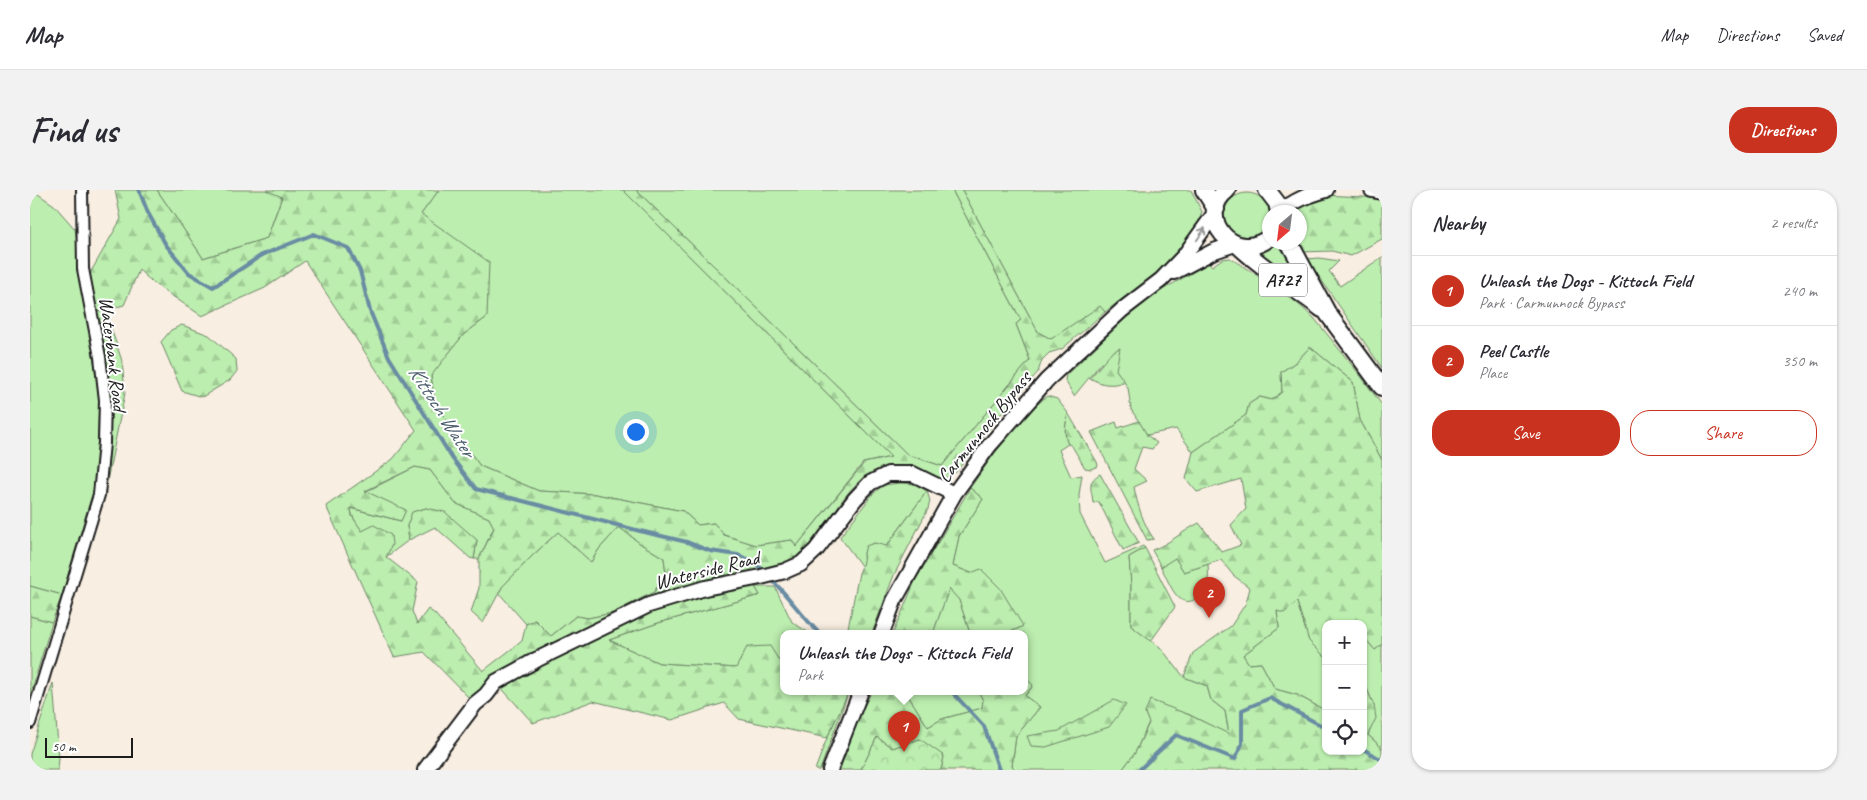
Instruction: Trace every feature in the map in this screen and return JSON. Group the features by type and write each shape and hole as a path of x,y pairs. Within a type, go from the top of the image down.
{"main road":[{"path":"1204,190 1215,211 1218,228 1223,236 1237,245 1257,245 1262,242"},
{"path":"1215,211 1220,198 1227,190"},
{"path":"1267,190 1278,205"},
{"name":"A727","path":"1237,245 1254,260 1328,314"},
{"name":"A727","path":"1293,250 1328,314 1382,387"}],"street":[{"name":"Waterbank Road","path":"30,723 99,495 103,460 105,400 100,357 83,270 82,190"},
{"path":"1290,205 1306,196 1326,190"},
{"path":"1372,190 1382,192"},
{"name":"Carmunnock Bypass","path":"1161,280 1197,241 1215,211"},
{"name":"Carmunnock Bypass","path":"883,630 894,600 954,494 990,446 1047,380 1122,310 1161,280 1214,251 1237,245"},
{"name":"Waterside Road","path":"425,770 475,704 486,695 496,682 538,659 648,606 704,588 761,577 802,564 816,550 870,482 888,474 913,474 954,494"},
{"path":"830,770 859,695"}],"green space":[{"path":"32,190 54,205 75,229 78,250 78,273 92,345 99,400 96,481 62,595 30,586 30,191"},
{"path":"115,190 157,190 203,258 267,238 282,197 266,190 439,190 421,214 489,262 487,317 463,335 431,376 435,404 480,466 539,491 595,494 683,511 698,525 714,523 724,535 756,545 792,540 796,547 864,463 891,457 623,190 636,190 908,455 942,466 1030,360 1016,324 1021,320 952,190 962,190 1038,332 1051,339 1100,306 1105,312 1062,349 1049,353 1042,360 1038,372 993,423 956,472 941,478 921,469 908,466 892,466 877,470 864,477 853,487 818,536 798,557 747,574 760,595 658,623 609,640 659,663 736,668 747,647 770,646 780,662 780,695 847,695 827,738 739,719 724,703 672,720 593,701 533,723 496,682 475,704 424,652 394,657 326,506 393,459 416,430 305,261 265,288 202,316 153,283 139,270 124,305 97,312 89,275 121,219","holes":["415,467 430,470 455,503 489,518 494,528 479,559 479,588 471,612 483,623 502,587 558,532 591,562 599,549 619,527 641,544 664,558 666,574 654,592 613,613 588,618 576,616 551,636 535,620 526,624 522,641 483,671 435,614 428,609 417,624 412,611 418,582 386,557 392,545 391,535 374,525 362,531 352,516 351,508 401,521 406,510 365,491"]},
{"path":"157,190 266,190 282,196 267,238 203,258"},
{"path":"439,190 623,190 891,457 863,463 796,547 792,540 756,545 723,535 714,523 698,525 683,511 595,494 539,491 480,466 435,404 431,375 463,335 487,317 421,214"},
{"path":"636,190 952,190 1021,320 1016,324 1030,360 942,466 908,455"},
{"path":"962,190 1191,190 1202,212 1198,224 1191,235 1193,239 1175,259 1105,312 1100,307 1051,339 1038,332"},
{"path":"1247,193 1260,197 1267,205 1262,205 1262,233 1260,235 1247,239 1234,235 1228,229 1224,216 1228,203 1234,197"},
{"path":"1324,195 1382,198 1382,239 1351,256 1332,251 1302,252 1301,250 1307,250 1307,205 1303,205"},
{"path":"1265,250 1282,250 1313,294 1256,254"},
{"path":"1382,257 1382,368 1307,259 1319,258 1339,261 1329,271 1340,286"},
{"path":"1230,258 1289,296 1314,318 1360,375 1382,405 1382,460 1360,420 1353,382 1310,347 1296,362 1281,372 1282,392 1272,400 1260,397 1249,404 1246,415 1193,452 1176,429 1147,435 1131,409 1128,388 1116,370 1101,363 1074,396 1065,380 1066,375 1140,305 1209,263 1212,266 1222,259"},
{"path":"105,310 122,361 125,393 107,481 111,410 108,378 97,312"},
{"path":"182,325 209,335 236,359 237,371 230,380 202,397 182,391 161,342 171,330"},
{"path":"1310,347 1353,382 1360,420 1382,460 1382,644 1375,650 1367,641 1367,620 1322,620 1322,654 1309,641 1297,602 1284,613 1277,611 1279,628 1243,655 1249,664 1261,663 1275,689 1297,695 1322,709 1322,755 1367,755 1367,689 1374,706 1376,718 1368,735 1382,748 1382,770 1122,770 1135,753 1149,723 1145,713 1150,700 1187,714 1229,734 1225,711 1211,700 1207,686 1184,677 1193,653 1231,626 1246,603 1250,588 1233,575 1221,560 1184,572 1175,558 1161,567 1152,550 1199,523 1222,552 1241,545 1231,525 1246,509 1241,479 1197,492 1186,479 1193,452 1246,415 1249,404 1260,397 1272,400 1282,392 1281,372 1296,362"},
{"path":"1120,348 1116,370 1125,382 1107,384 1090,378 1112,352"},
{"path":"1047,396 1057,399 1068,413 1065,433 1068,444 1059,450 1071,477 1082,475 1079,495 1080,514 1105,563 1143,546 1145,548 1129,557 1131,626 1160,647 1184,677 1207,686 1211,700 1225,711 1229,735 1188,714 1145,713 1149,722 1135,753 1122,770 1016,770 1012,766 1016,736 1040,707 1025,696 1028,695 1033,686 1028,680 1028,630 1015,630 1023,626 971,573 953,566 959,536 983,499 970,488 1015,427"},
{"path":"1068,413 1098,466 1091,469 1085,468 1072,446 1068,444 1065,433"},
{"path":"1139,421 1147,435 1157,443 1152,449 1142,447 1134,469 1147,481 1134,487 1141,514 1154,539 1147,540 1091,432 1116,422 1118,428"},
{"path":"415,467 430,470 455,503 489,518 494,527 479,559 474,559 477,540 426,508 413,512 407,526 409,540 386,557 360,529 350,508 401,521 405,510 365,492"},
{"path":"1100,474 1139,543 1123,550 1099,502 1093,503 1091,483"},
{"path":"915,484 927,491 886,547 874,543 863,554 864,565 862,567 840,537 872,495 883,485"},
{"path":"970,488 983,499 959,536 953,566 971,573 981,569 1000,588 1023,626 1015,630 969,630 959,600 949,589 934,630 894,630 915,581"},
{"path":"927,491 930,501 928,509 894,575 873,630 848,630 866,546 874,543 887,546"},
{"path":"426,508 445,512 477,540 474,559 470,558 435,527 409,540 407,526 412,512"},
{"path":"619,527 641,544 664,558 666,574 654,592 613,613 588,618 576,616 551,636 535,620 526,624 499,593 502,587 558,532 591,562 599,549"},
{"path":"1145,548 1175,607 1151,641 1131,626 1129,557"},
{"path":"1175,557 1184,572 1208,564 1207,585 1197,598 1188,602 1175,594 1161,567"},
{"path":"30,586 62,595 52,622 30,616"},
{"path":"755,587 775,587 792,622 804,630 780,630 780,662 737,668 659,663 609,640 658,623 760,595"},
{"path":"949,588 959,600 969,630 934,630"},
{"path":"1297,602 1309,641 1322,654 1322,709 1297,695 1275,689 1261,663 1249,664 1243,655 1279,628 1277,611"},
{"path":"30,616 52,622 30,696"},
{"path":"1367,641 1375,650 1382,644 1382,748 1368,735 1374,706 1367,689"},
{"path":"1028,680 1033,685 1028,692"},
{"path":"53,683 59,758 58,770 30,770 30,754"},
{"path":"848,695 820,770 815,770 827,738"},
{"path":"870,695 908,695 928,727 942,719 982,708 983,700 980,695 1026,695 1040,707 1016,736 1012,766 1016,770 941,770 944,756 892,748 877,737 861,770 840,770 854,725"},
{"path":"908,695 980,695 983,700 982,708 942,719 928,727"},
{"path":"1114,700 1126,705 1109,727 1046,747 1031,746 1027,736 1059,731"},
{"path":"877,737 892,748 920,739 944,756 941,770 861,770"}],"waterway":[{"name":"Kittoch Water","path":"139,190 148,213 166,245 189,273 213,287 262,255 314,234 348,248 360,271 370,311 389,357 452,458 476,489 687,542 710,551 738,555 754,562 765,572"},
{"name":"Kittoch Water","path":"771,579 816,630"},
{"name":"Kittoch Water","path":"955,695 984,726 999,770"},
{"name":"Kittoch Water","path":"1139,770 1176,735 1235,759 1242,744 1242,710 1270,698 1322,726"},
{"name":"Kittoch Water","path":"1367,751 1382,760"}],"place":[{"name":"Peel Castle","path":"1209,618"},
{"name":"Unleash the Dogs - Kittoch Field","path":"904,752"}]}
